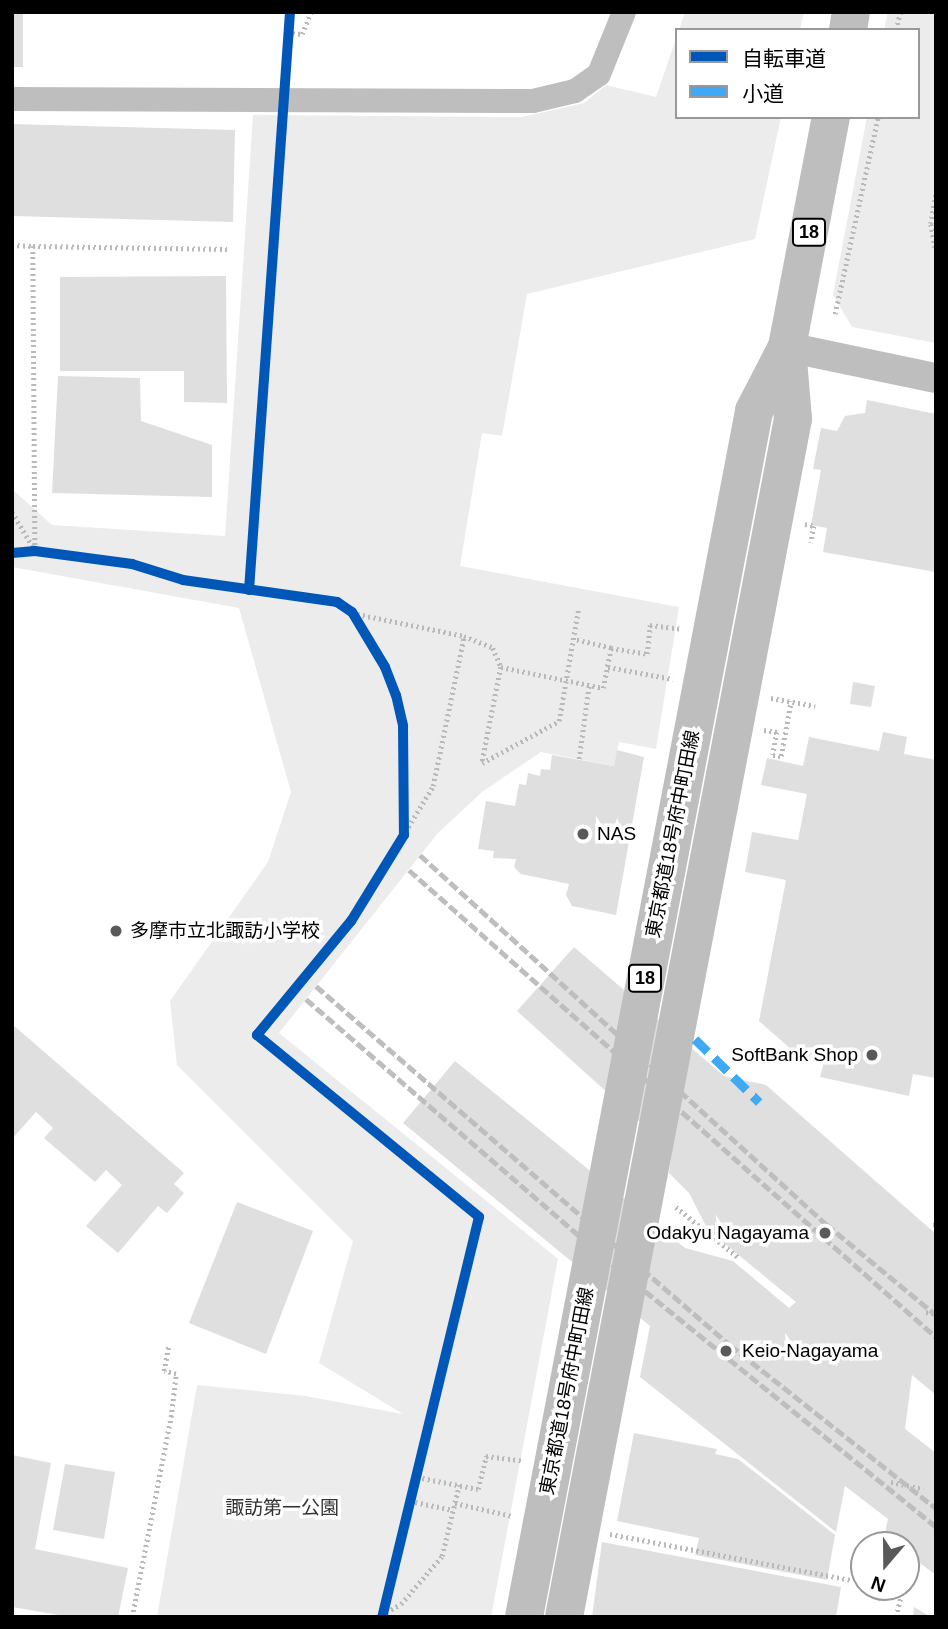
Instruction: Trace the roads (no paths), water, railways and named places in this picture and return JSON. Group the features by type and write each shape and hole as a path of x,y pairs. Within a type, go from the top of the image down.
{"main road":[{"name":"東京都道18号府中町田線","path":"565,1617 793,419 787,346 831,119"},
{"name":"東京都道18号府中町田線","path":"524,1617 754,411 787,346"}],"street":[{"path":"12,99 533,101 575,91 600,74 624,12"},
{"path":"787,346 936,378"}],"railway":[{"path":"420,855 826,1224 936,1315"},
{"path":"409,870 936,1337"},
{"path":"316,986 730,1345 936,1508"},
{"path":"306,999 624,1274 936,1527"}],"place":[{"name":"NAS","path":"583,834"},
{"name":"多摩市立北諏訪小学校","path":"116,931"},
{"name":"SoftBank Shop","path":"872,1055"},
{"name":"Odakyu Nagayama","path":"825,1233"},
{"name":"Keio-Nagayama","path":"726,1351"}],"park label":[{"name":"諏訪第一公園","path":"282,1508"}]}
